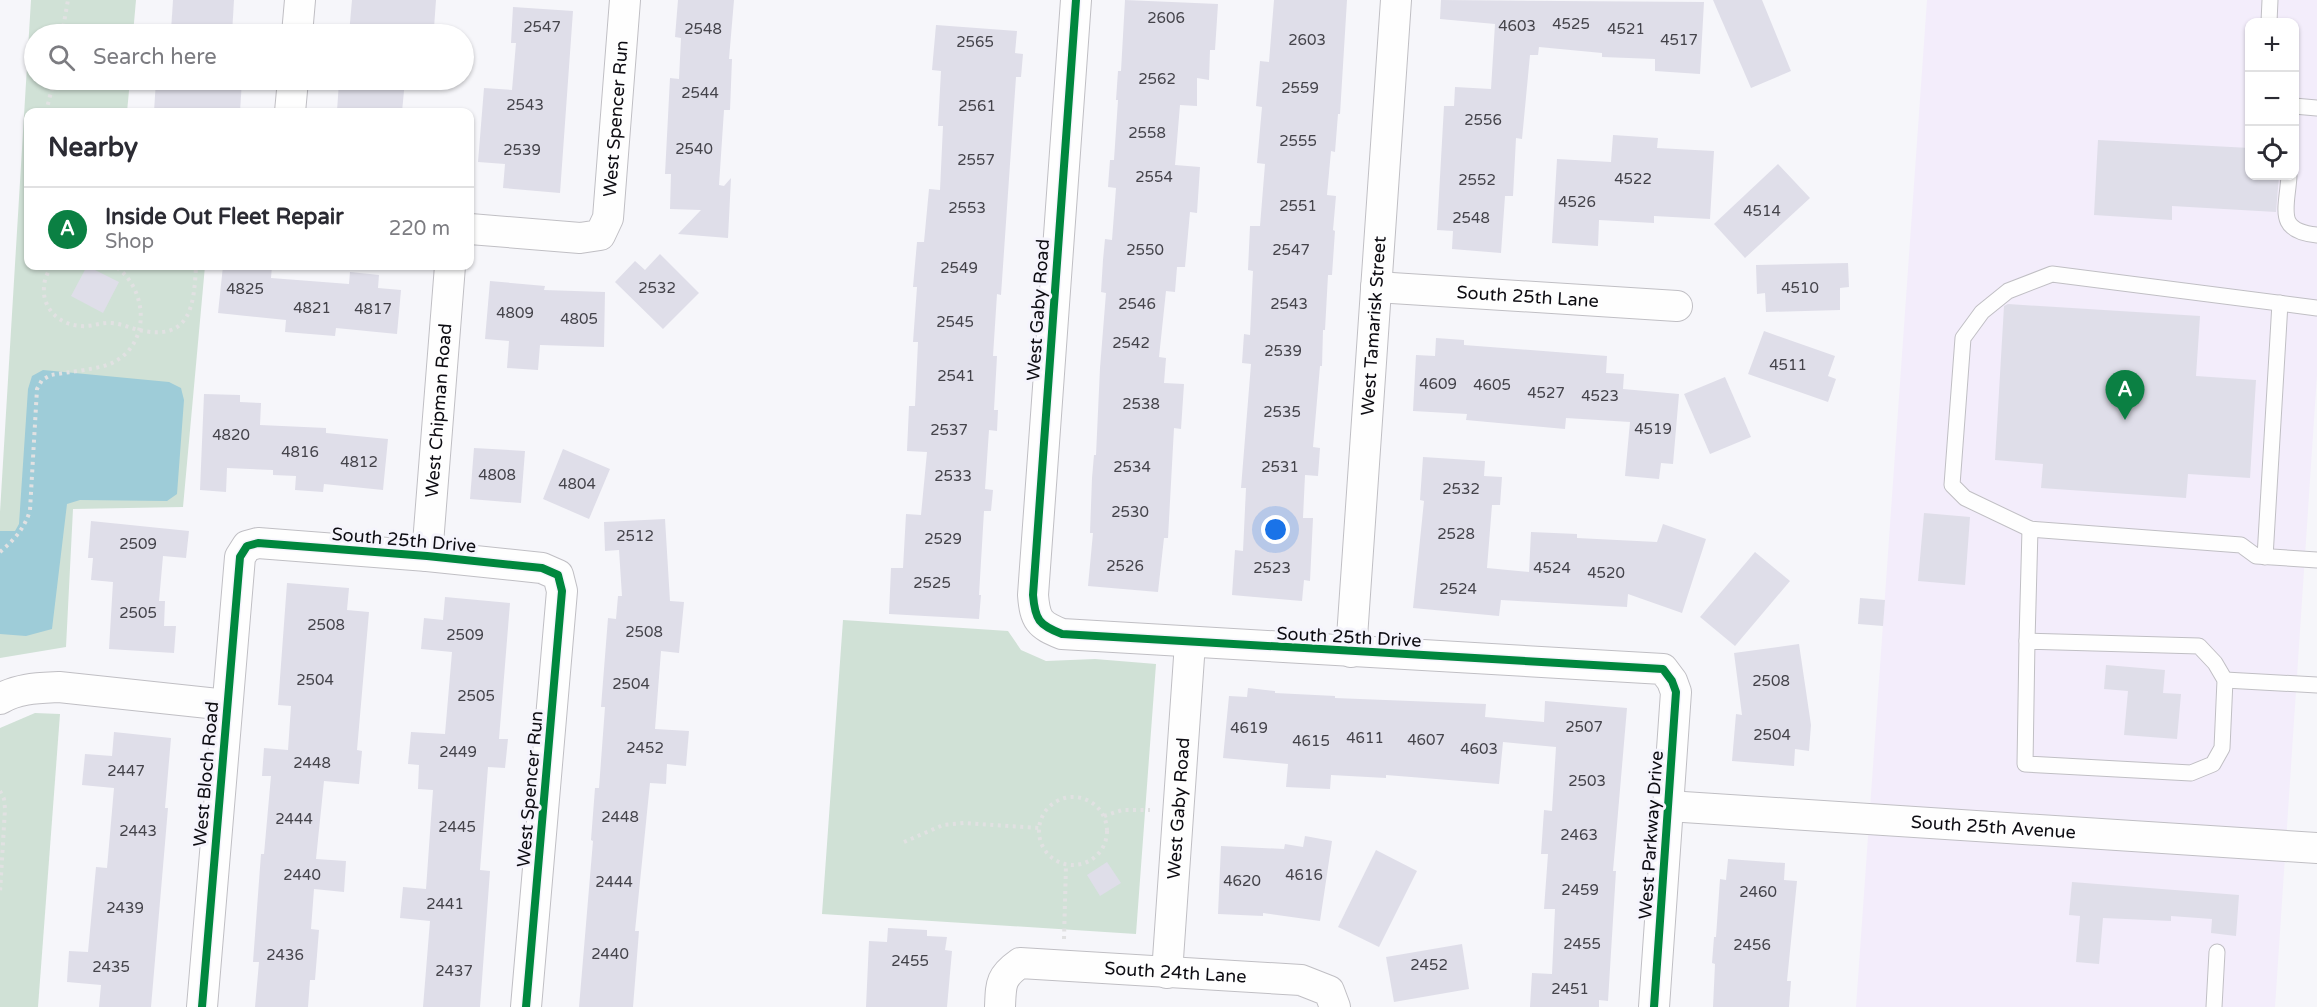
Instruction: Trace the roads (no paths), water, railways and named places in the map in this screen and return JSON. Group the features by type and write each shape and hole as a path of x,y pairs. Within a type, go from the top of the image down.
{"street":[{"path":"298,24 300,0"},
{"name":"West Spencer Run","path":"474,229 580,238 600,235 608,218 625,0"},
{"name":"West Gaby Road","path":"1038,621 1033,595 1076,0"},
{"name":"West Tamarisk Street","path":"1351,652 1396,0"},
{"path":"290,108 292,90"},
{"name":"West Chipman Road","path":"427,556 450,270"},
{"name":"South 25th Lane","path":"1376,287 1677,306"},
{"name":"South 25th Drive","path":"247,546 258,543 427,556 542,568 558,574"},
{"name":"West Bloch Road","path":"202,1007 240,557 247,546"},
{"name":"West Spencer Run","path":"526,1007 562,591 558,574"},
{"name":"South 25th Drive","path":"1038,621 1048,629 1062,634 1663,669"},
{"name":"West Gaby Road","path":"1167,973 1190,643"},
{"name":"West Parkway Drive","path":"1654,1007 1676,692 1672,681 1663,669"},
{"path":"0,699 9,694 34,688 59,687 227,705"},
{"name":"South 25th Avenue","path":"1668,806 2317,848"},
{"name":"South 24th Lane","path":"1000,1007 1001,984 1005,976 1020,963 1301,980 1332,999"}],"lane":[{"path":"2269,18 2270,0"},
{"path":"2299,106 2317,108"},
{"path":"2289,180 2286,217 2290,227 2300,233 2317,235"},
{"path":"2317,308 2052,274 2008,291 1982,312 1963,338 1952,485 1965,498 2030,529 2241,545 2256,556 2317,560"},
{"path":"2265,557 2280,303"},
{"path":"2027,641 2199,646 2216,663 2225,680 2222,748 2213,764 2191,773 2025,764 2027,641 2030,529"},
{"path":"2225,680 2317,685"},
{"path":"2214,1007 2217,952"}],"water":[{"path":"43,370 169,382 181,388 184,400 177,494 167,501 80,500 67,504 52,629 26,636 0,634 0,531 15,531 19,524 28,389 32,376"}],"place":[{"name":"Inside Out Fleet Repair","path":"2125,420"}]}
